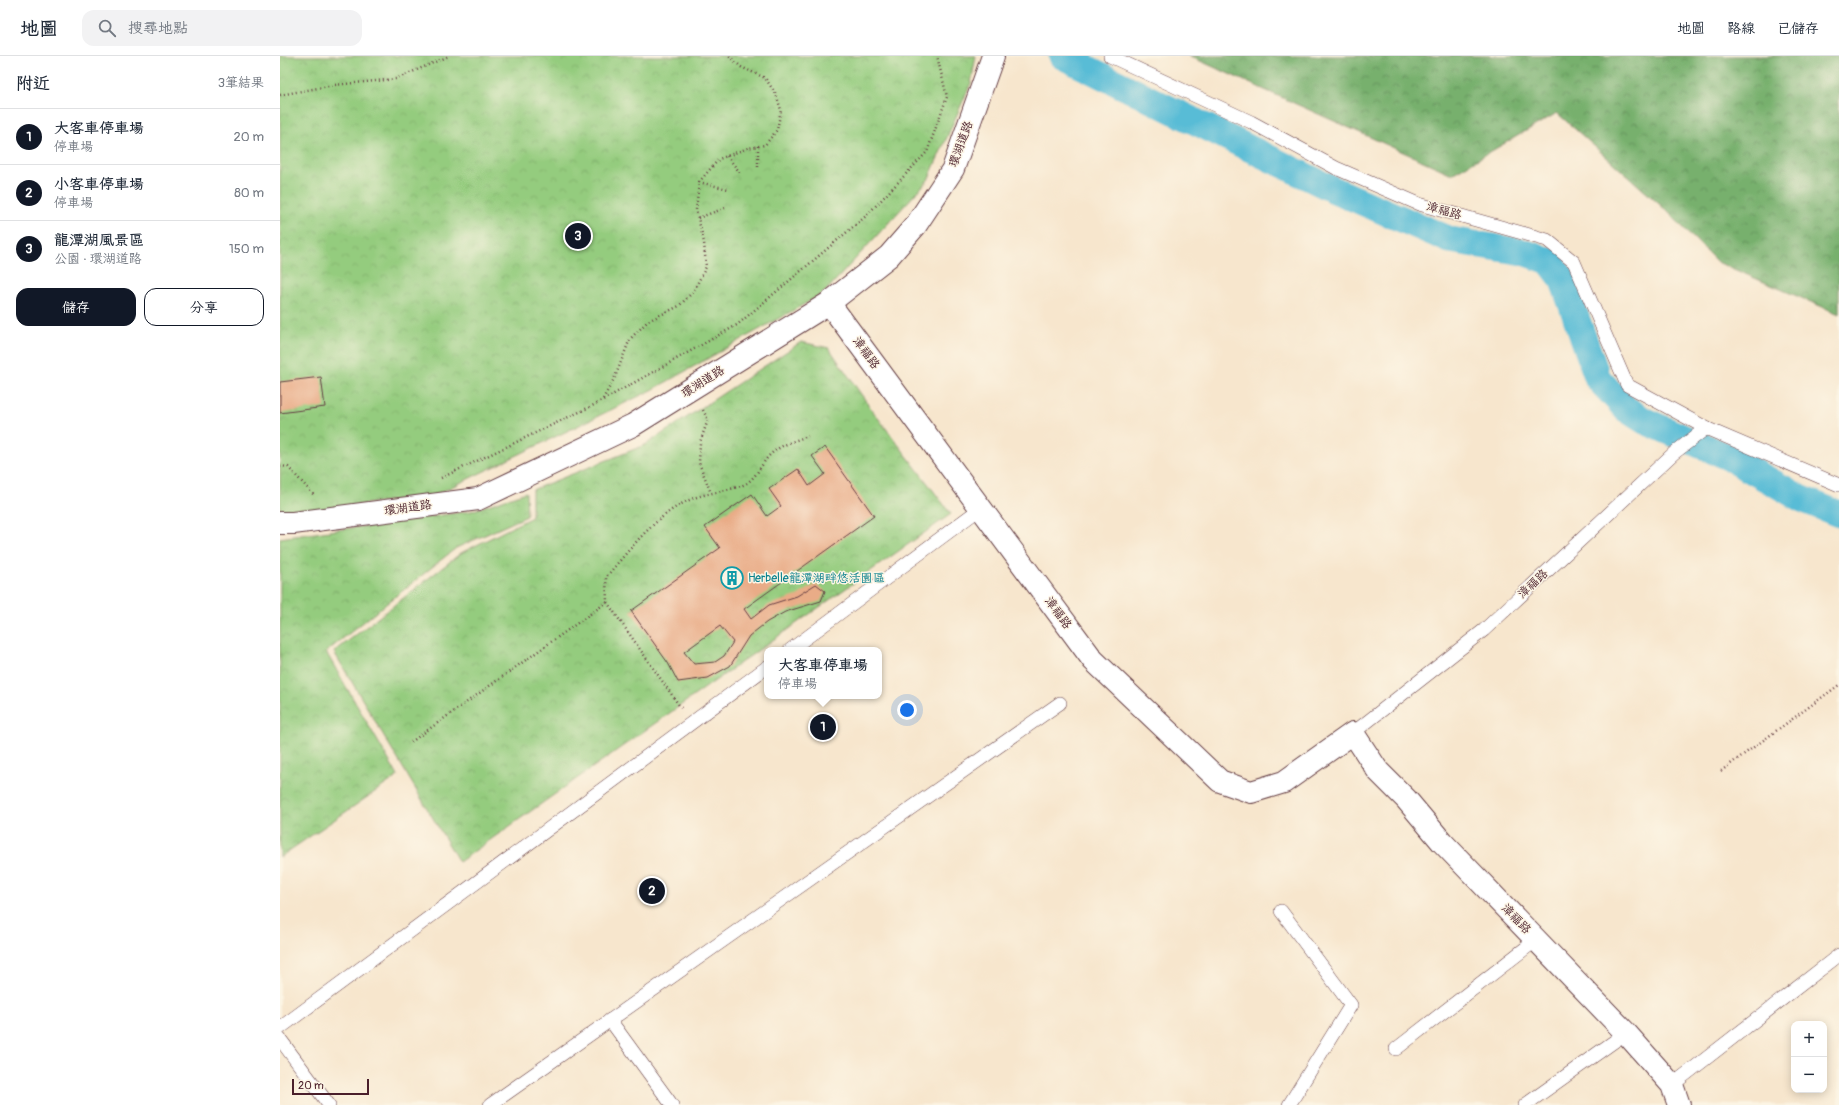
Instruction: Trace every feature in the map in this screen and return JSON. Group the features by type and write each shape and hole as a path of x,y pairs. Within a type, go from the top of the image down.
{"street":[{"name":"環湖道路","path":"280,523 293,523 478,499 633,425 830,303 889,256 916,225 953,169 993,56"},
{"name":"漳福路","path":"830,303 1093,660 1220,781 1251,792 1284,782 1352,733 1378,771 1406,799 1442,842 1626,1033 1672,1085 1679,1105"}],"lane":[{"name":"漳福路","path":"1110,56 1251,122 1336,168 1419,204 1547,240 1574,262 1627,385 1707,429 1839,485"},
{"name":"漳福路","path":"1352,733 1484,630 1674,453 1707,429"},
{"path":"794,647 981,508"},
{"path":"280,1028 764,669"},
{"path":"490,1105 1060,703"},
{"path":"1281,911 1351,1005 1289,1105"},
{"path":"1396,1049 1536,940"},
{"path":"1672,1085 1839,955"},
{"path":"610,1020 672,1105"},
{"path":"1525,1105 1626,1033"},
{"path":"280,1039 329,1105"}],"path":[{"path":"280,95 334,85 396,79 449,56"},
{"path":"603,401 615,377 630,339 648,321 679,306 694,292 706,267 704,242 696,210 699,182 719,159 765,145 777,130 781,110 776,94 765,78 740,67 729,56"},
{"path":"438,480 603,401 736,325 866,216 927,152 947,97 937,56"},
{"path":"758,146 758,167"},
{"path":"727,156 741,174"},
{"path":"699,182 728,189"},
{"path":"698,218 724,208"},
{"path":"692,388 708,420 700,442 699,463 711,493"},
{"path":"692,723 607,602 606,577 634,545 664,515 694,498 746,484 761,469 768,457 782,446 808,436"},
{"path":"280,466 288,467 314,495 321,496"},
{"path":"411,742 607,602"},
{"path":"1721,771 1839,684"}],"green space":[{"path":"280,56 976,56 971,83 928,180 824,293 652,390 435,495 295,513 280,512"},
{"path":"1189,56 1839,56 1839,314 1717,262 1667,211 1557,113 1452,174"},
{"path":"801,342 829,348 872,410 951,514 459,862 334,652 461,553 532,517 532,490 645,445"},
{"path":"526,492 527,516 456,548 326,652 398,776 280,857 280,538 471,511"}],"building":[{"path":"321,377 325,407 280,413 280,382"},
{"name":"Herbelle龍潭湖畔悠活園區","path":"825,447 874,516 744,609 751,619 769,605 797,596 816,584 825,591 821,601 785,612 767,622 749,636 730,666 708,678 678,682 668,663 631,611 720,548 705,527 752,494 767,516 781,506 769,489 798,469 809,486 825,474 812,456","holes":["720,626 733,642 724,656 715,662 694,664 684,652"]}],"waterway":[{"path":"1062,56 1330,188 1450,240 1523,252 1549,261 1562,278 1598,379 1626,409 1645,421 1728,457 1802,499 1839,514"}],"place":[{"name":"龍潭湖風景區","path":"578,236"},
{"name":"Herbelle龍潭湖畔悠活園區","path":"732,578"},
{"name":"大客車停車場","path":"823,727"},
{"name":"小客車停車場","path":"652,891"}]}
